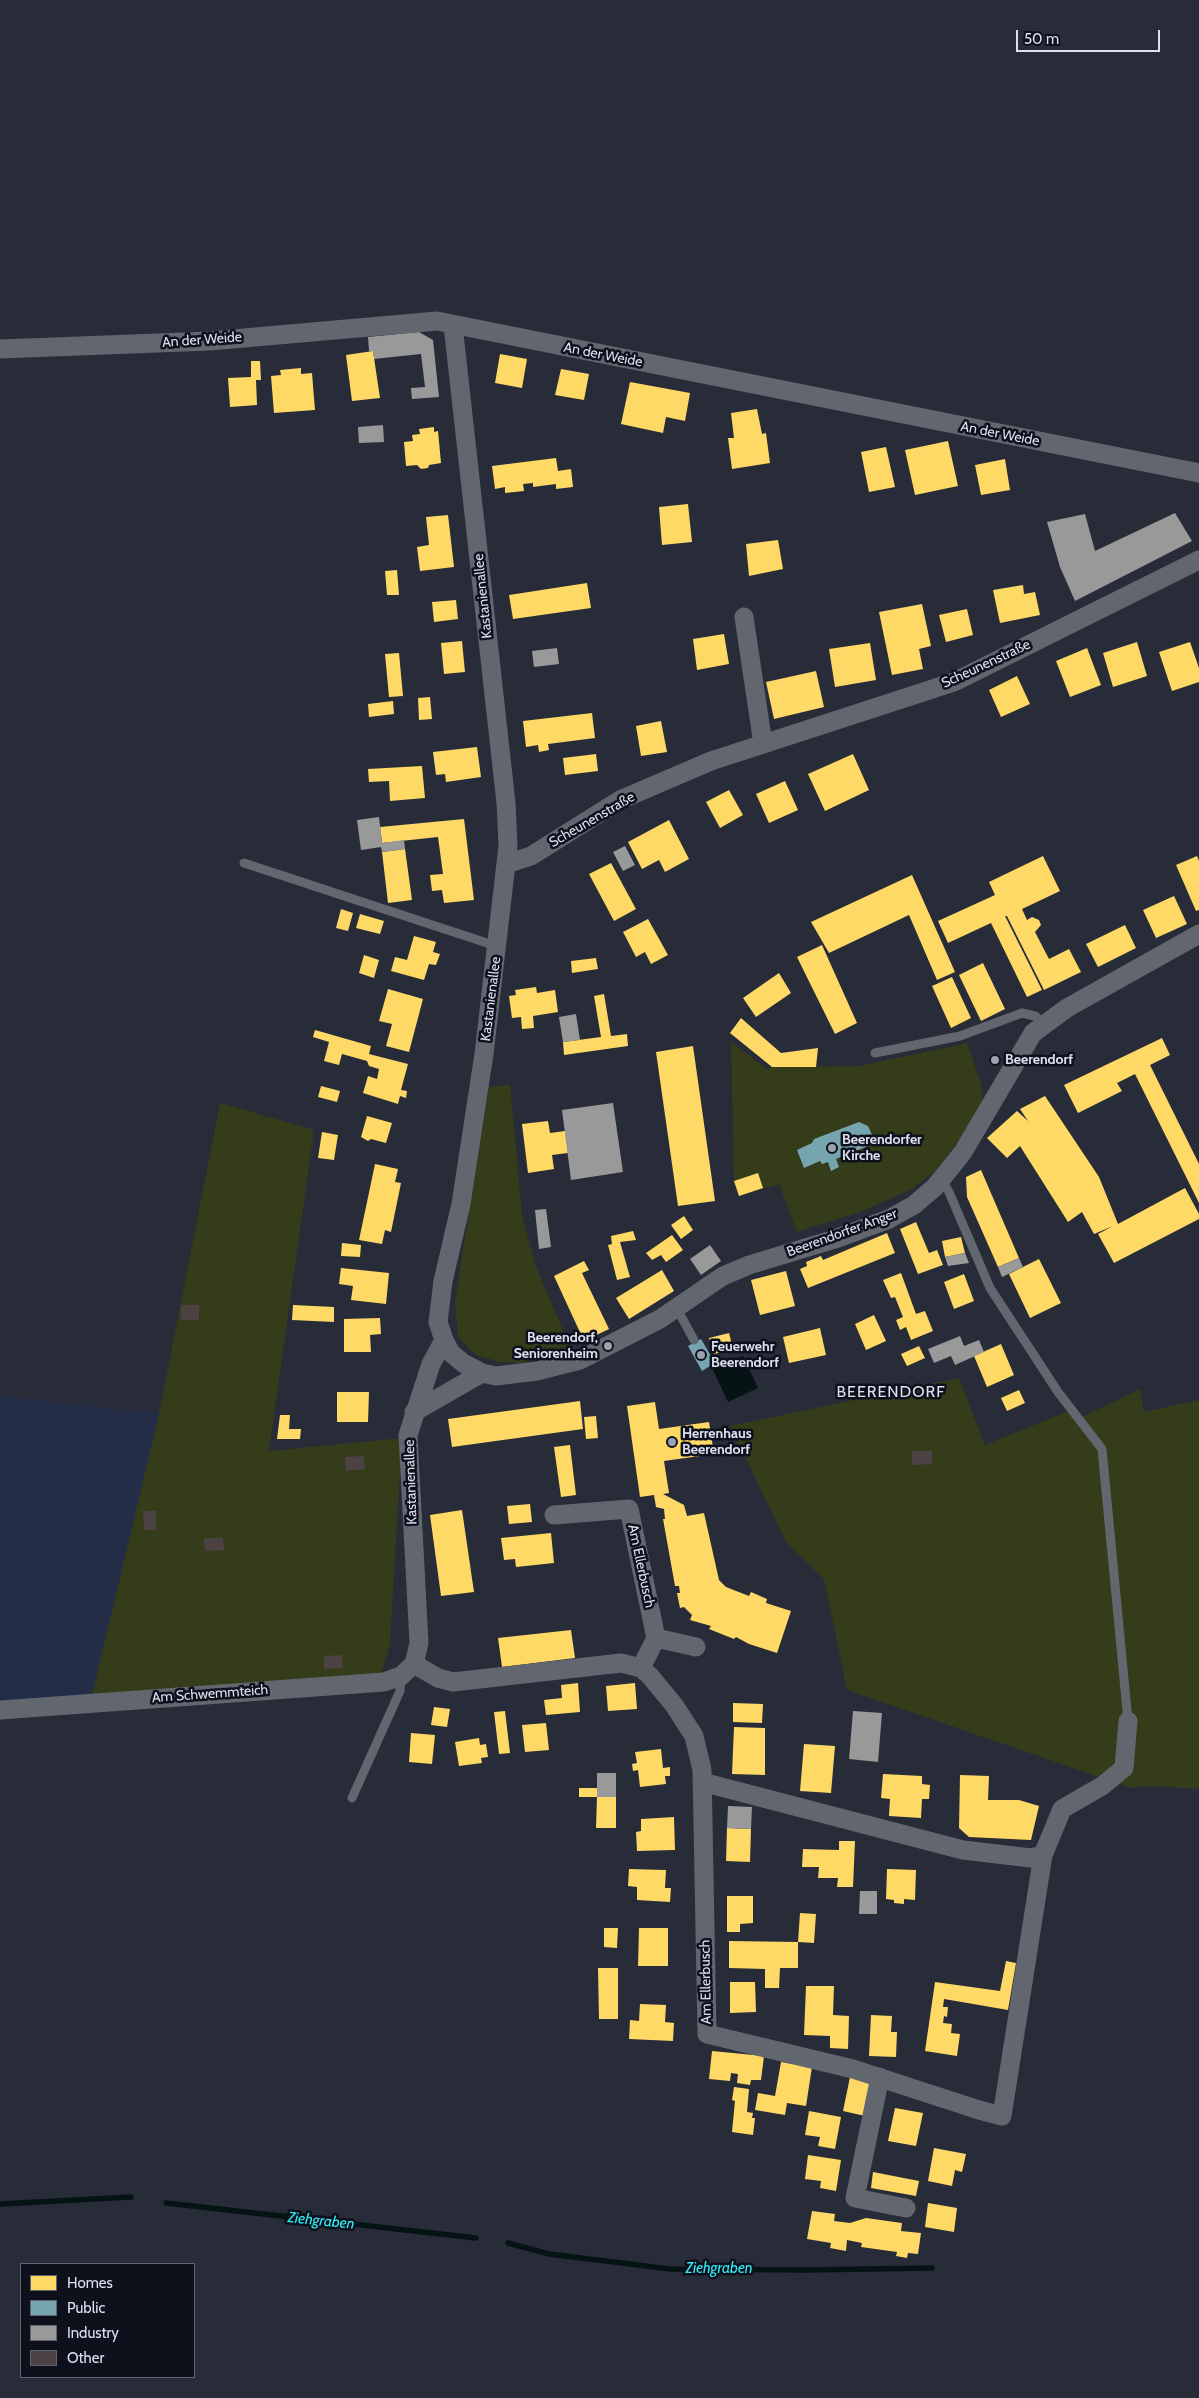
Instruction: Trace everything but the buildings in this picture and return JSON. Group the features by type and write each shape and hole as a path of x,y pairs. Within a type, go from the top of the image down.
{"street":[{"name":"An der Weide","path":"0,350 210,341 437,322 1199,473"},
{"name":"Kastanienallee","path":"408,1670 419,1643 408,1434 431,1364 444,1340 438,1322 443,1281 461,1204 498,944 506,864 506,803 453,325"},
{"name":"Scheunenstraße","path":"506,864 531,856 620,800 711,761 954,682 1199,560"},
{"path":"744,617 762,744"},
{"name":"Beerendorfer Anger","path":"444,1340 451,1353 457,1358 482,1373 496,1376 537,1372 571,1364 660,1318 723,1276 889,1219 914,1205 941,1179 978,1128 1032,1033 1067,1008 1199,934"},
{"path":"414,1412 482,1373"},
{"name":"Am Ellerbusch","path":"554,1515 629,1509 656,1638"},
{"path":"408,1670 453,1682 621,1663 642,1668 656,1638 696,1647"},
{"name":"Am Ellerbusch","path":"642,1668 674,1705 694,1736 702,1770 707,2034 853,2069 1002,2116 1043,1855 1062,1809 1102,1786 1124,1768 1128,1721"},
{"name":"Am Schwemmteich","path":"0,1710 384,1682 408,1670"},
{"path":"702,1782 963,1850 1031,1858 1043,1855"},
{"path":"880,2077 855,2198 906,2208"}],"lane":[{"path":"244,863 498,944"},
{"path":"876,1053 960,1036 1022,1013 1036,1016 1045,1024"},
{"path":"941,1179 949,1192 990,1288 1058,1392 1102,1449 1128,1721"},
{"path":"676,1307 694,1340"},
{"path":"352,1798 408,1670"}],"shaded area":[{"path":"743,1356 758,1388 728,1402 713,1370"},
{"path":"0,1396 159,1414 91,1699 0,1703"}],"green space":[{"path":"731,1042 768,1070 772,1067 860,1066 967,1043 981,1084 983,1101 971,1125 935,1171 912,1189 863,1211 797,1232 779,1184 739,1196 734,1181"},
{"path":"510,1085 522,1215 535,1264 572,1352 520,1363 500,1362 476,1355 458,1337 455,1301 489,1087"},
{"path":"220,1103 314,1130 269,1451 402,1438 390,1644 381,1674 91,1699 159,1414"},
{"path":"959,1378 985,1445 1066,1412 1084,1416 1140,1389 1144,1412 1199,1400 1199,1789 1154,1786 1131,1788 847,1690 824,1579 786,1542 730,1426"}],"waterway":[{"name":"Ziehgraben","path":"0,2204 131,2197"},
{"name":"Ziehgraben","path":"166,2203 476,2238"},
{"name":"Ziehgraben","path":"508,2243 549,2254 670,2269 805,2270 932,2268"}],"place":[{"name":"Beerendorf","path":"995,1060"},
{"name":"Beerendorfer Kirche","path":"832,1148"},
{"name":"Beerendorf, Seniorenheim","path":"608,1346"},
{"name":"Feuerwehr Beerendorf","path":"701,1355"},
{"name":"Herrenhaus Beerendorf","path":"672,1442"}],"district":[{"name":"BEERENDORF","path":"891,1392"}]}
